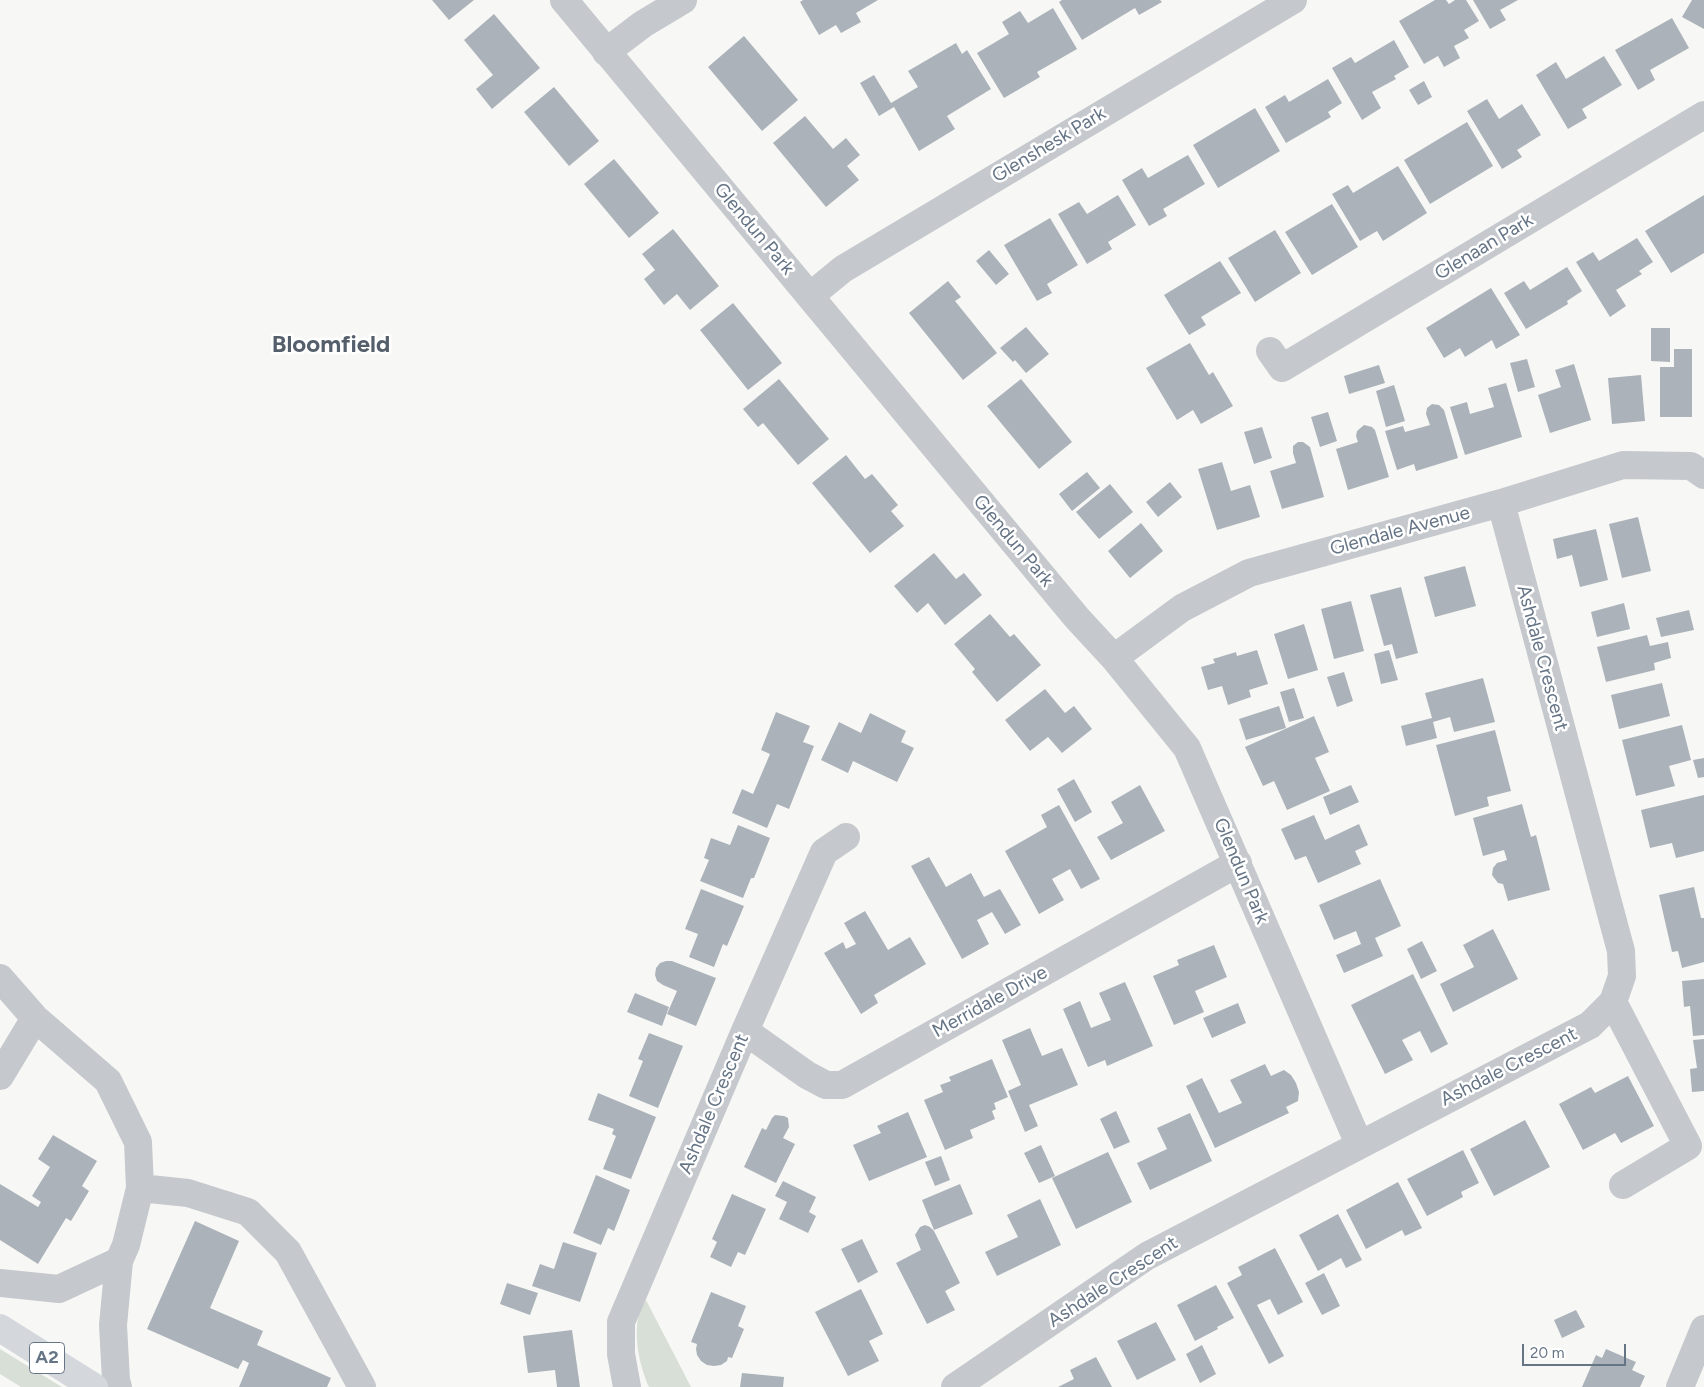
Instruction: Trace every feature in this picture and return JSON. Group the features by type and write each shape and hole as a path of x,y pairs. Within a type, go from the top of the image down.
{"highway":[{"name":"A2","path":"0,1328 94,1387"}],"street":[{"name":"Glendun Park","path":"564,0 1077,618 1114,658 1187,748 1359,1144"},
{"path":"606,52 643,24 683,0"},
{"name":"Glenshesk Park","path":"810,296 843,269 1293,0"},
{"name":"Glenaan Park","path":"1270,351 1282,368 1704,115"},
{"name":"Glendale Avenue","path":"1114,658 1182,608 1249,573 1501,503 1623,465 1691,466 1704,475"},
{"name":"Ashdale Crescent","path":"955,1387 1147,1256 1590,1025 1613,1002 1622,976 1621,951 1501,503"},
{"name":"Ashdale Crescent","path":"627,1387 621,1354 622,1322 745,1030 824,852 846,837"},
{"name":"Merridale Drive","path":"745,1030 807,1075 826,1085 842,1085 1238,863"},
{"path":"0,978 35,1018 108,1082 138,1142 140,1188 126,1245 119,1261 113,1325 118,1387"},
{"path":"1613,1002 1688,1146 1623,1185"},
{"path":"0,1076 35,1018"},
{"path":"140,1188 188,1193 248,1212 288,1252 362,1387"},
{"path":"0,1283 60,1288 119,1261"},
{"path":"1680,1387 1704,1329"}],"shaded area":[{"path":"646,1300 691,1387 649,1387 637,1344 639,1316"},
{"path":"0,1349 62,1387 21,1387 0,1374"}],"building":[{"path":"432,0 474,0 449,20"},
{"path":"803,0 878,0 856,13 861,22 841,33 836,25 819,35 800,2"},
{"path":"1062,0 1160,0 1162,2 1139,15 1135,8 1082,40 1059,2"},
{"path":"1435,0 1446,0 1449,4 1455,0 1466,0 1479,21 1464,30 1469,38 1454,46 1460,58 1444,67 1438,56 1424,64 1399,21"},
{"path":"1473,0 1518,0 1500,10 1506,20 1490,29"},
{"path":"1692,0 1704,0 1704,29 1682,17"},
{"path":"1053,8 1077,49 1037,72 1040,77 1004,98 977,53 1009,34 1002,22 1020,11 1028,23"},
{"path":"494,14 540,68 492,109 476,89 493,75 464,40"},
{"path":"1672,18 1689,48 1650,70 1655,80 1638,90 1615,50"},
{"path":"744,36 798,100 762,131 708,67"},
{"path":"1394,40 1409,67 1394,76 1396,79 1372,92 1381,108 1362,120 1332,68 1351,57 1355,63"},
{"path":"956,43 962,54 967,50 991,89 947,116 955,129 919,151 894,107 879,116 860,83 874,75 891,103 918,87 908,71"},
{"path":"1604,56 1622,85 1582,109 1587,118 1568,129 1536,75 1556,62 1566,79"},
{"path":"1328,79 1342,103 1328,112 1331,117 1286,143 1265,107 1285,95 1289,102"},
{"path":"1424,81 1432,97 1418,105 1409,90"},
{"path":"554,87 599,141 569,166 524,112"},
{"path":"1487,99 1499,119 1522,104 1541,135 1517,150 1522,157 1502,169 1467,111"},
{"path":"1255,108 1280,151 1218,188 1193,145"},
{"path":"805,116 833,149 846,138 860,155 847,166 859,180 826,207 773,143"},
{"path":"1467,122 1493,166 1430,204 1404,160"},
{"path":"1188,155 1205,184 1163,209 1167,216 1149,226 1122,180 1142,168 1148,178"},
{"path":"614,159 659,213 629,238 584,184"},
{"path":"1398,166 1427,213 1383,241 1377,231 1360,241 1332,194 1348,185 1353,193"},
{"path":"1118,195 1136,225 1108,242 1112,249 1087,264 1058,214 1079,202 1087,214"},
{"path":"1704,195 1704,253 1671,273 1645,231"},
{"path":"1332,204 1358,247 1312,275 1285,232"},
{"path":"1050,218 1078,265 1047,284 1052,293 1037,301 1004,245"},
{"path":"673,229 719,286 690,310 677,294 664,305 644,279 655,270 642,254"},
{"path":"1275,230 1301,273 1255,302 1228,258"},
{"path":"1637,238 1653,262 1639,271 1642,274 1616,290 1626,306 1610,317 1576,262 1593,252 1599,261"},
{"path":"989,250 1009,274 996,285 976,261"},
{"path":"1220,261 1241,293 1201,317 1206,325 1189,335 1164,295"},
{"path":"1567,267 1582,291 1567,301 1568,304 1526,329 1504,293 1524,281 1530,290"},
{"path":"948,281 961,297 955,301 997,353 963,380 909,313"},
{"path":"1491,288 1520,335 1496,349 1492,340 1465,357 1460,348 1444,358 1426,328"},
{"path":"733,303 782,363 748,390 700,330"},
{"path":"1026,327 1049,354 1026,373 1015,360 1013,362 1000,348"},
{"path":"1651,328 1670,328 1670,362 1651,361"},
{"path":"1190,343 1209,375 1213,372 1233,406 1201,424 1193,410 1177,420 1146,368"},
{"path":"1674,349 1692,349 1692,417 1660,417 1660,367 1674,367"},
{"path":"1527,359 1535,387 1518,392 1510,363"},
{"path":"1574,364 1591,420 1550,433 1538,395 1561,387 1555,370"},
{"path":"1379,365 1385,383 1349,394 1344,376"},
{"path":"1641,375 1645,421 1612,424 1608,378"},
{"path":"779,379 829,439 798,465 763,423 758,427 743,409"},
{"path":"1021,379 1072,442 1039,469 987,406"},
{"path":"1506,383 1522,437 1465,455 1450,407 1467,402 1470,414 1494,407 1488,388"},
{"path":"1394,385 1405,421 1386,427 1376,391"},
{"path":"1432,404 1439,405 1444,410 1458,458 1416,471 1414,464 1397,470 1385,431 1403,426 1405,432 1430,425 1426,414 1427,408"},
{"path":"1328,412 1337,441 1320,447 1311,417"},
{"path":"1364,425 1375,430 1389,477 1348,490 1336,449 1358,442 1357,431"},
{"path":"1262,427 1272,458 1254,464 1244,432"},
{"path":"1298,442 1303,442 1310,447 1324,497 1282,509 1270,471 1296,463 1293,446"},
{"path":"846,455 865,479 872,474 898,505 891,511 904,526 870,553 812,483"},
{"path":"1222,462 1231,491 1250,485 1260,517 1217,530 1198,469"},
{"path":"1087,472 1100,488 1072,511 1059,494"},
{"path":"1170,482 1182,497 1158,517 1146,502"},
{"path":"1110,484 1133,512 1099,539 1076,512"},
{"path":"1638,517 1651,571 1622,578 1609,524"},
{"path":"1141,523 1163,551 1130,578 1108,551"},
{"path":"1596,529 1608,580 1580,587 1572,555 1557,559 1553,539"},
{"path":"934,553 956,579 964,573 982,595 945,625 928,603 917,613 894,586"},
{"path":"1465,566 1476,606 1435,617 1424,577"},
{"path":"1401,587 1418,653 1396,659 1392,644 1384,646 1370,595"},
{"path":"1351,601 1364,651 1334,659 1321,609"},
{"path":"1624,603 1630,629 1597,637 1591,612"},
{"path":"1689,610 1694,630 1661,637 1656,618"},
{"path":"990,614 1010,637 1014,634 1041,665 997,702 972,672 975,669 954,644"},
{"path":"1304,624 1318,670 1288,679 1274,634"},
{"path":"1647,635 1650,646 1668,642 1671,658 1654,663 1655,670 1606,682 1597,647"},
{"path":"1257,650 1268,684 1249,690 1251,697 1228,705 1222,686 1208,690 1201,667 1215,663 1213,659 1236,652 1237,656"},
{"path":"1389,650 1398,680 1381,684 1374,654"},
{"path":"1344,672 1353,701 1337,707 1327,677"},
{"path":"1483,678 1495,722 1454,732 1450,717 1433,722 1437,738 1406,746 1401,726 1432,718 1425,693"},
{"path":"1662,683 1670,716 1619,729 1611,695"},
{"path":"1294,688 1304,718 1289,722 1280,692"},
{"path":"1045,689 1065,713 1074,706 1092,729 1062,753 1048,737 1030,751 1005,720"},
{"path":"1279,706 1286,728 1246,740 1239,719"},
{"path":"776,712 810,726 803,742 814,746 789,809 777,804 767,828 732,813 742,789 753,794 770,754 761,750"},
{"path":"870,713 906,731 901,742 914,748 897,782 853,761 848,773 821,760 839,722 861,733"},
{"path":"1314,716 1329,752 1315,758 1330,791 1287,810 1274,781 1263,786 1245,747"},
{"path":"1682,725 1691,760 1669,766 1675,786 1636,796 1622,740"},
{"path":"1495,730 1511,791 1487,797 1489,806 1455,816 1436,745"},
{"path":"1704,758 1704,777 1698,778 1693,760"},
{"path":"1074,779 1092,812 1075,822 1057,789"},
{"path":"1140,785 1165,831 1111,860 1097,837 1123,823 1111,802"},
{"path":"1351,785 1359,802 1330,815 1323,797"},
{"path":"1704,795 1704,851 1676,858 1672,843 1650,848 1641,810"},
{"path":"1522,804 1531,837 1536,835 1550,890 1508,901 1503,884 1498,883 1492,875 1493,868 1497,863 1507,860 1504,850 1483,856 1473,818"},
{"path":"1059,805 1100,879 1081,889 1070,869 1052,879 1064,900 1039,914 1005,851 1047,827 1041,815"},
{"path":"1314,815 1325,840 1359,824 1368,845 1355,851 1361,864 1318,883 1306,856 1295,860 1281,829"},
{"path":"738,825 770,838 754,878 751,878 743,898 700,881 709,860 704,858 711,838 730,845"},
{"path":"929,857 946,887 971,873 984,897 1000,889 1021,925 1005,934 992,912 977,920 989,944 962,959 911,866"},
{"path":"1380,879 1401,926 1375,938 1383,956 1344,973 1336,955 1361,944 1356,931 1334,940 1319,905"},
{"path":"1694,887 1701,918 1704,918 1704,962 1682,968 1678,951 1672,952 1659,895"},
{"path":"701,889 744,906 727,946 723,944 714,967 689,957 698,934 685,929"},
{"path":"865,911 888,950 910,937 926,964 874,995 878,1003 861,1014 824,953 843,942 846,949 856,944 844,923"},
{"path":"1493,929 1518,979 1453,1012 1440,984 1474,967 1463,945"},
{"path":"1422,941 1437,971 1421,979 1407,949"},
{"path":"1214,945 1227,977 1195,991 1204,1012 1174,1025 1153,976 1179,965 1177,960"},
{"path":"672,961 716,978 696,1026 667,1014 677,991 657,981 655,975 656,968 660,963"},
{"path":"1413,974 1448,1044 1431,1053 1420,1031 1402,1040 1413,1060 1385,1074 1351,1005"},
{"path":"1704,979 1704,1035 1693,1036 1690,1006 1684,1007 1682,981"},
{"path":"1125,982 1153,1046 1107,1066 1105,1060 1088,1067 1063,1009 1080,1001 1091,1028 1111,1020 1099,993"},
{"path":"635,993 669,1007 662,1026 627,1012"},
{"path":"1238,1003 1246,1023 1212,1038 1203,1018"},
{"path":"1030,1028 1042,1056 1062,1048 1078,1085 1029,1105 1038,1126 1025,1132 1008,1091 1021,1085 1002,1040"},
{"path":"649,1033 683,1046 658,1108 629,1096 643,1061 638,1059"},
{"path":"1704,1039 1704,1091 1692,1092 1690,1069 1697,1068 1693,1040"},
{"path":"992,1059 1008,1097 994,1103 996,1109 992,1111 995,1119 970,1130 973,1138 945,1150 924,1100 943,1092 940,1085 951,1081 949,1077"},
{"path":"1265,1064 1271,1076 1284,1070 1291,1075 1299,1092 1298,1101 1286,1107 1289,1113 1215,1148 1186,1086 1202,1078 1219,1113 1242,1103 1230,1080"},
{"path":"1628,1076 1654,1126 1621,1143 1615,1133 1583,1150 1559,1104 1591,1087 1595,1093"},
{"path":"598,1093 656,1117 631,1179 603,1169 616,1136 612,1134 614,1129 588,1120"},
{"path":"1116,1111 1130,1142 1114,1149 1100,1119"},
{"path":"908,1112 927,1157 869,1181 853,1145 881,1133 877,1126"},
{"path":"1190,1113 1212,1161 1150,1190 1137,1163 1167,1149 1157,1128"},
{"path":"775,1115 788,1118 789,1127 783,1138 795,1144 776,1183 744,1167 762,1128 766,1130"},
{"path":"1525,1120 1550,1167 1494,1196 1470,1149"},
{"path":"53,1135 97,1161 82,1186 89,1191 71,1221 66,1218 38,1264 0,1240 0,1184 38,1207 41,1202 32,1196 50,1167 38,1159"},
{"path":"1041,1145 1055,1176 1039,1183 1024,1153"},
{"path":"1463,1150 1479,1183 1461,1192 1463,1197 1427,1216 1407,1179"},
{"path":"1108,1152 1132,1202 1076,1229 1052,1178"},
{"path":"941,1156 950,1180 935,1186 925,1162"},
{"path":"596,1175 630,1190 614,1231 608,1228 601,1245 573,1233"},
{"path":"783,1181 816,1197 809,1212 816,1216 808,1233 779,1219 787,1202 775,1196"},
{"path":"1398,1182 1422,1228 1405,1236 1402,1230 1366,1249 1346,1210"},
{"path":"960,1184 973,1214 934,1230 922,1200"},
{"path":"732,1194 766,1209 745,1255 738,1252 731,1267 710,1257 717,1242 712,1239"},
{"path":"1040,1199 1061,1245 997,1276 985,1252 1018,1237 1007,1215"},
{"path":"1338,1214 1362,1260 1346,1268 1341,1258 1318,1271 1299,1235"},
{"path":"195,1221 239,1241 210,1308 263,1331 257,1345 331,1378 327,1387 239,1387 249,1363 243,1360 238,1369 147,1329"},
{"path":"925,1225 934,1231 960,1283 945,1291 955,1310 927,1324 896,1263 921,1250 915,1235 920,1227"},
{"path":"862,1239 878,1272 858,1283 841,1249"},
{"path":"563,1242 597,1253 580,1302 532,1286 540,1264 554,1269"},
{"path":"1275,1248 1303,1302 1278,1315 1270,1299 1257,1305 1284,1356 1269,1364 1227,1283 1242,1275 1238,1267"},
{"path":"1324,1273 1340,1306 1322,1315 1305,1283"},
{"path":"507,1283 538,1293 530,1315 500,1304"},
{"path":"1216,1285 1234,1318 1195,1341 1177,1305"},
{"path":"861,1289 883,1334 869,1341 879,1361 848,1376 815,1312"},
{"path":"711,1292 746,1306 738,1326 744,1329 732,1358 728,1357 727,1361 721,1365 714,1366 707,1365 701,1361 697,1355 697,1344 691,1342"},
{"path":"1576,1310 1585,1327 1562,1338 1554,1320"},
{"path":"1156,1322 1176,1360 1137,1380 1117,1341"},
{"path":"572,1330 580,1387 557,1387 555,1370 528,1373 523,1336"},
{"path":"1202,1345 1216,1374 1200,1383 1186,1354"},
{"path":"1606,1349 1636,1362 1632,1370 1645,1376 1640,1387 1582,1387 1596,1355 1602,1358"},
{"path":"1096,1357 1112,1387 1058,1387 1074,1379 1070,1370"},
{"path":"742,1373 784,1377 783,1387 740,1387"}],"district":[{"name":"Bloomfield","path":"331,345"}]}
